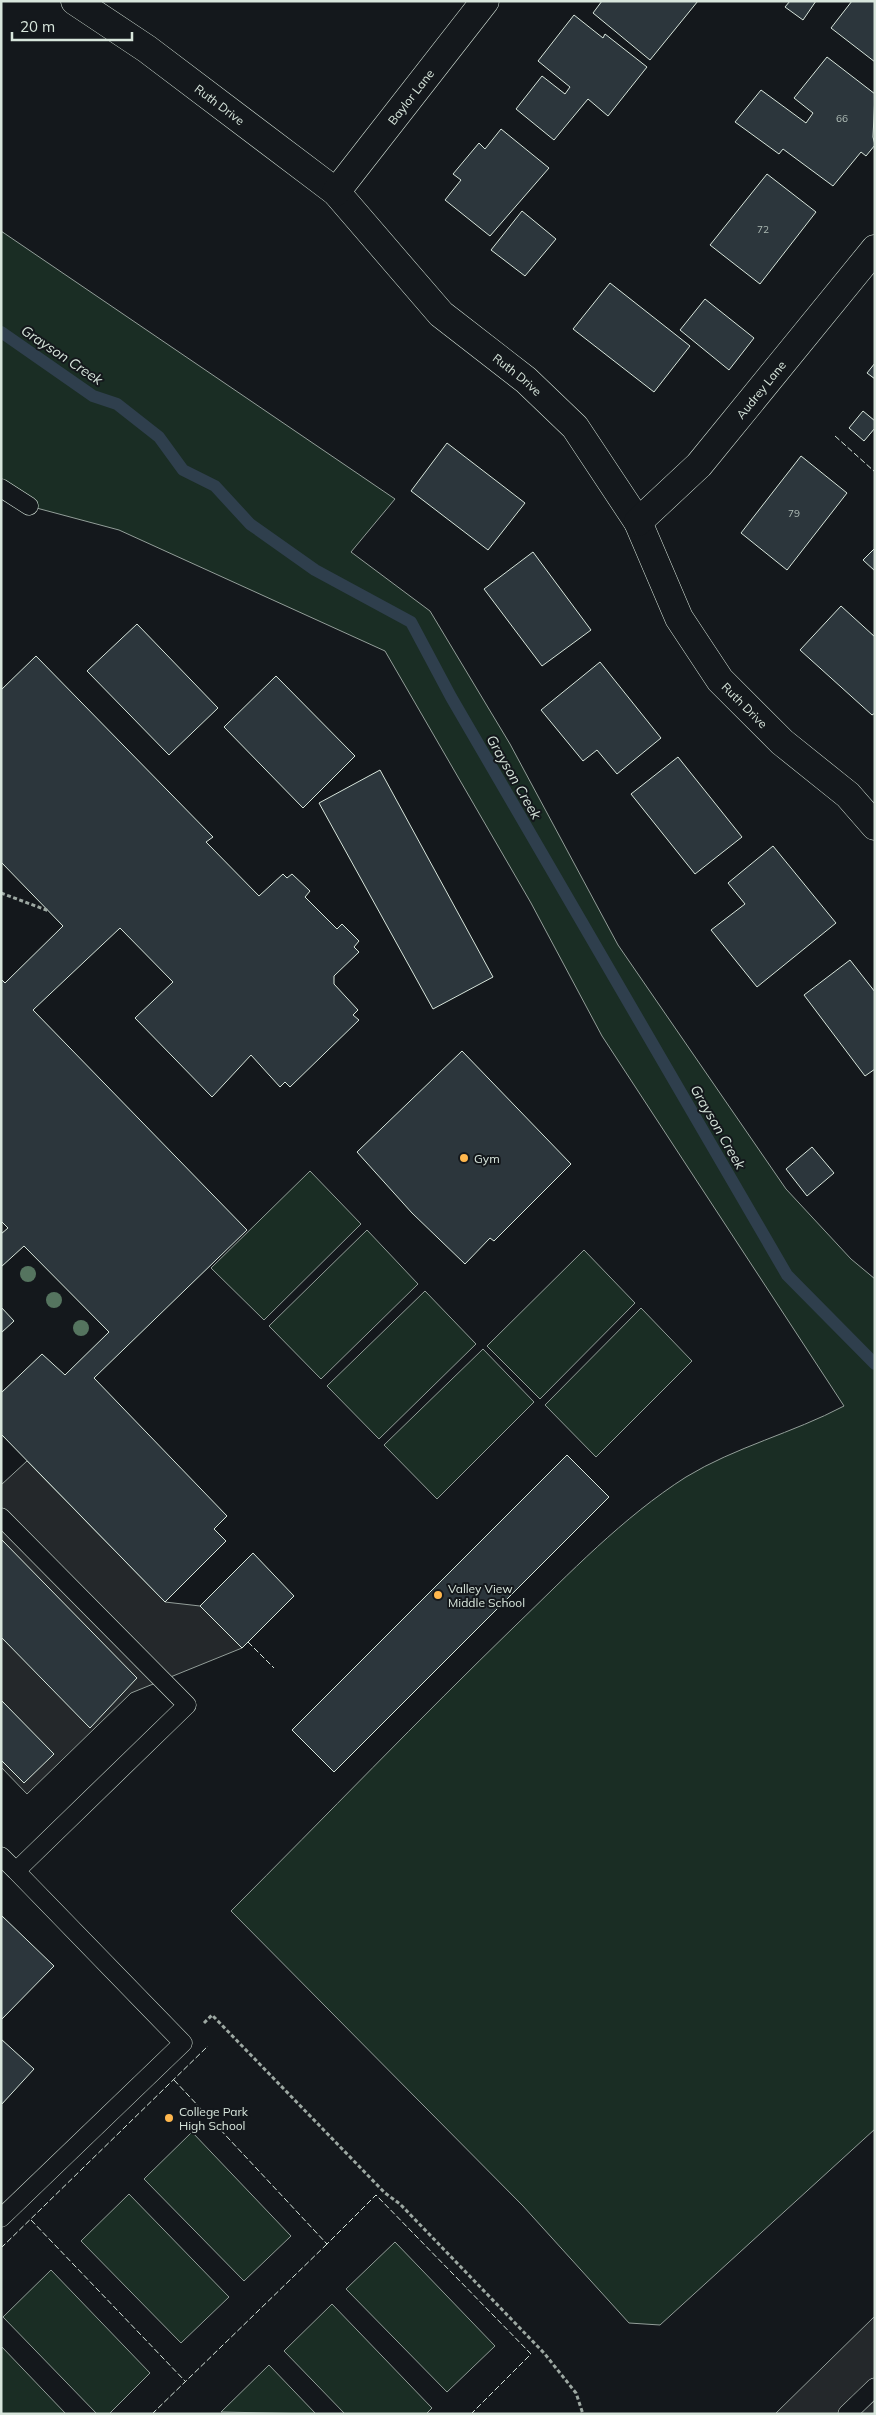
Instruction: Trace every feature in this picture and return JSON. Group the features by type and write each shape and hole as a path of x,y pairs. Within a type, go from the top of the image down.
{"street":[{"name":"Ruth Drive","path":"75,1 147,49 336,192 441,314 526,380 575,427 638,522 679,618 720,680 782,742 848,794 875,826"},
{"name":"Baylor Lane","path":"336,192 486,1"},
{"name":"Audrey Lane","path":"638,522 699,465 875,249"}],"lane":[{"path":"1,488 29,506"},
{"path":"1,1517 187,1704 16,1871"},
{"path":"1,1856 183,2043 1,2218"},
{"path":"847,2414 875,2388"}],"path":[{"path":"1,893 49,911"},
{"path":"212,2015 384,2193 400,2204 544,2353 576,2393 583,2414"}],"green space":[{"path":"1,231 395,499 351,552 430,611 510,744 618,945 786,1189 851,1259 875,1279 875,2129 660,2325 629,2323 523,2206 231,1911 480,1660 576,1566 618,1528 663,1493 705,1466 744,1448 825,1416 844,1406 602,1036 531,903 385,651 119,530 29,506 1,488"},
{"path":"310,1171 361,1224 264,1320 211,1268"},
{"path":"367,1230 418,1284 321,1379 269,1326"},
{"path":"584,1250 635,1303 540,1399 487,1346"},
{"path":"425,1291 476,1344 379,1439 327,1386"},
{"path":"641,1308 692,1361 596,1457 545,1405"},
{"path":"483,1349 534,1402 437,1499 384,1445"},
{"path":"192,2132 291,2236 244,2281 144,2179"},
{"path":"129,2194 229,2297 181,2343 81,2241"},
{"path":"395,2242 495,2346 447,2392 346,2289"},
{"path":"51,2270 150,2373 109,2414 97,2414 3,2317"},
{"path":"332,2304 432,2408 426,2414 345,2414 284,2351"},
{"path":"1,2346 66,2414 1,2414"},
{"path":"269,2365 316,2414 221,2412"}],"shaded area":[{"path":"27,1461 165,1602 200,1606 242,1648 131,1693 27,1794 1,1767 1,1485"},
{"path":"875,2316 875,2414 775,2414"}],"building":[{"path":"602,1 698,1 650,60 593,13"},
{"path":"790,1 816,1 803,20 785,7"},
{"path":"852,1 875,1 875,62 831,28"},
{"path":"574,15 603,38 605,34 647,67 608,116 588,99 554,140 516,109 542,76 565,94 570,87 538,61"},
{"path":"827,57 875,94 873,137 875,145 866,156 861,152 833,186 783,149 779,154 735,122 761,90 806,123 813,113 794,98"},
{"path":"501,129 549,168 490,236 445,200 461,180 453,174 479,143 485,149"},
{"path":"767,174 816,212 760,284 710,245"},
{"path":"522,211 556,239 525,276 491,250"},
{"path":"610,283 690,346 654,392 573,329"},
{"path":"705,299 754,338 729,370 680,330"},
{"path":"875,363 875,379 867,373"},
{"path":"863,411 875,421 875,428 864,441 849,428"},
{"path":"447,443 525,503 488,550 411,491"},
{"path":"801,456 847,493 787,570 741,533"},
{"path":"875,548 875,571 863,560"},
{"path":"533,552 591,630 542,666 484,589"},
{"path":"841,606 875,637 875,713 872,715 800,650"},
{"path":"137,624 218,708 169,755 87,671"},
{"path":"36,656 213,837 206,842 259,896 283,874 287,878 292,874 310,891 305,897 337,929 342,924 359,941 354,947 359,952 334,976 334,984 358,1010 353,1015 359,1020 290,1087 285,1082 280,1087 251,1055 212,1097 135,1018 173,982 120,928 33,1010 247,1230 94,1378 227,1516 214,1529 226,1541 165,1602 1,1434 1,1393 42,1354 65,1375 109,1332 24,1246 1,1267 1,1234 8,1228 1,1221 1,979 5,983 63,926 1,862 1,690"},
{"path":"600,662 661,738 617,774 597,750 583,761 541,710"},
{"path":"276,676 355,756 303,808 224,727"},
{"path":"678,757 742,837 695,874 631,794"},
{"path":"380,770 493,977 433,1009 319,803"},
{"path":"773,846 836,923 757,987 711,930 745,904 728,883"},
{"path":"850,960 875,992 875,1069 865,1076 804,995"},
{"name":"Gym","path":"462,1051 571,1164 494,1241 490,1238 465,1264 412,1213 357,1152"},
{"path":"812,1147 834,1173 807,1196 786,1169"},
{"path":"1,1307 14,1321 1,1333"},
{"path":"567,1455 609,1497 334,1772 292,1730"},
{"path":"1,1539 137,1678 90,1728 1,1637"},
{"path":"253,1553 294,1596 242,1648 200,1606"},
{"path":"1,1700 54,1754 24,1783 1,1760"},
{"path":"1,1915 54,1966 1,2020"},
{"path":"1,2039 34,2069 1,2105"}],"waterway":[{"name":"Grayson Creek","path":"1,332 93,396 117,404 159,437 183,470 215,486 250,524 315,570 411,622 451,697 787,1275 875,1364"}],"fence":[{"path":"835,436 875,472"},
{"path":"248,1642 274,1668"},
{"path":"1,2248 208,2046"},
{"path":"174,2080 327,2244 376,2195 531,2354 471,2414"},
{"path":"31,2220 185,2381"},
{"path":"152,2414 327,2244"}],"place":[{"name":"Gym","path":"464,1158"},
{"name":"Valley View Middle School","path":"438,1595"},
{"name":"College Park High School","path":"169,2118"}]}
